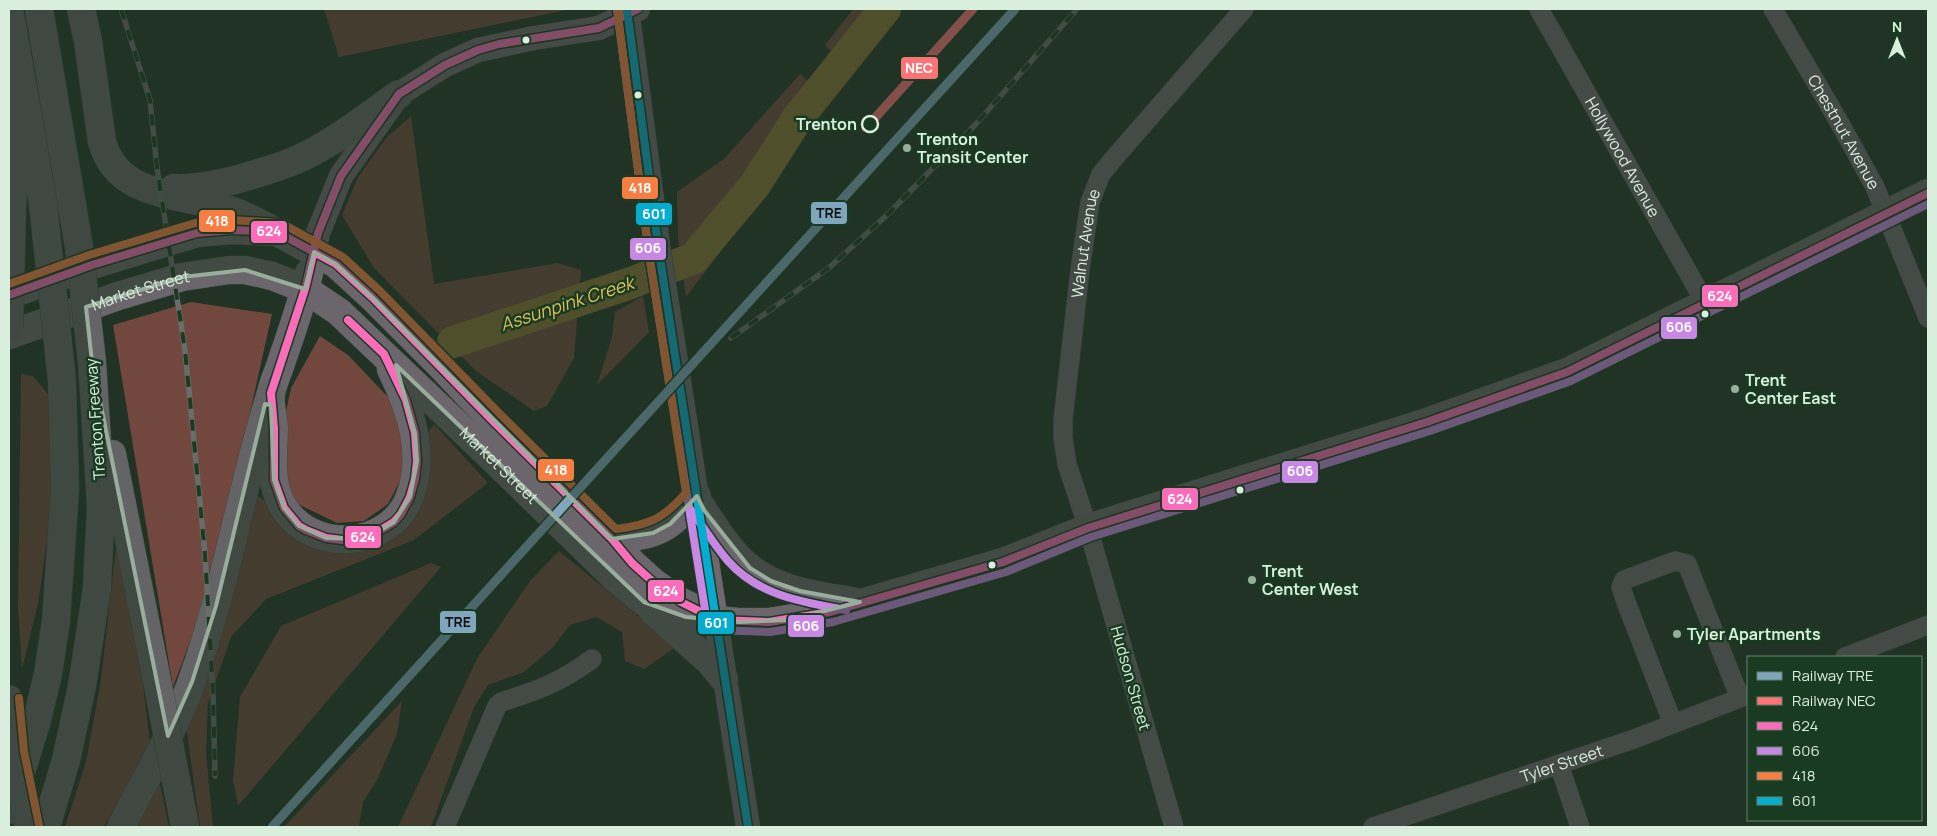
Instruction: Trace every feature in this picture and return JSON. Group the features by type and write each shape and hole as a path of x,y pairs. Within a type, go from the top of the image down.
{"highway":[{"name":"Trenton Freeway","path":"9,9 43,204 62,381 66,489 56,621 48,674 36,724 9,810"},
{"name":"Trenton Freeway","path":"39,9 79,246 92,362 101,505 97,588 82,686 66,760 46,827"},
{"path":"81,9 88,41 102,142 106,156 121,175 141,187 219,206 245,215 277,232"},
{"path":"9,327 17,56"},
{"path":"141,187 186,189 260,174 297,160 334,139 399,94"},
{"path":"92,362 185,827"},
{"path":"121,827 175,721 192,682 216,606 253,451 271,394"},
{"path":"9,699 14,752 29,827"}],"main road":[{"path":"717,620 738,622 789,620 830,612 1003,562 1088,528 1427,422 1567,372 1928,193"},
{"name":"Market Street","path":"9,295 92,265 197,233 231,230 277,232 336,264 373,298 653,582 681,602 717,620"},
{"path":"314,252 305,289 271,394 274,428 274,480 284,508 299,526 326,538 358,539 376,533 394,522 401,514 410,497 417,461 415,433 406,400 384,354"},
{"name":"Market Street","path":"9,335 146,287 212,271 245,270 272,276 305,289 339,312 616,579 644,602 663,611 686,617 717,620"},
{"path":"602,530 653,533 670,524 697,499 741,559 750,568 771,582 800,592 860,602"},
{"path":"644,602 710,662 724,678"}],"street":[{"name":"Walnut Avenue","path":"1088,528 1067,464 1063,420 1080,270 1093,190 1101,174 1115,157 1244,9"},
{"name":"Hollywood Avenue","path":"1539,9 1706,304"},
{"name":"Chestnut Avenue","path":"1773,9 1838,120 1874,188 1928,318"},
{"path":"314,252 318,233 341,176 399,94 445,65 478,50 534,38 599,28 631,11 659,252 748,827"},
{"name":"Hudson Street","path":"1088,528 1174,827"},
{"path":"1673,724 1626,602 1621,587 1624,580 1675,561 1687,564 1744,696"},
{"path":"1848,656 1928,625"},
{"path":"445,827 497,706 501,702 552,685 572,674 592,659"},
{"name":"Tyler Street","path":"1373,827 1559,765 1744,696"},
{"path":"1559,765 1580,827"}],"highlighted area":[{"path":"314,252 336,264 373,298 612,539 653,533 670,524 697,496 704,510 750,568 771,581 800,591 860,602 789,620 738,622 686,617 644,602 396,365 415,433 417,461 410,497 394,522 376,533 358,539 326,538 299,526 284,508 274,480 271,405 265,404 216,606 192,682 168,736 92,362 86,307 182,277 245,270 305,289"}],"shaded area":[{"path":"324,9 571,9 339,57"},
{"path":"853,9 900,9 852,71 825,45"},
{"path":"800,74 829,100 736,231 686,297 678,238 677,192 725,158"},
{"path":"411,116 434,284 558,263 581,270 574,358 547,406 534,411 476,371 374,268 342,215 358,177 387,137"},
{"path":"643,296 649,332 597,385 612,337 615,312"},
{"path":"191,302 272,314 212,583 173,687 113,325"},
{"path":"320,336 348,355 388,397 404,435 403,475 388,504 364,521 337,523 298,504 280,473 280,440 291,388"},
{"path":"21,374 33,376 56,404 51,512 38,604 22,669 18,608"},
{"path":"434,424 488,483 414,540 266,599 231,637 208,703 206,753 213,827 200,827 186,725 251,490 271,506 377,545 427,434"},
{"path":"116,547 128,563 150,742 104,827 65,827 86,762 101,680"},
{"path":"559,551 676,647 644,669 625,661 622,632 596,617 570,625 552,648 524,672 488,685 474,707 431,827 398,827 478,657 530,581"},
{"path":"431,563 441,567 238,806 233,780 240,697 281,626"},
{"path":"402,701 397,734 377,780 363,802 359,827 284,827"},
{"path":"158,774 169,827 133,827"}],"waterway":[{"name":"Assunpink Creek","path":"453,342 631,283 694,258 755,185 797,119 885,9"}],"railway":[{"path":"121,9 150,100 157,168 185,350 205,554 213,692 215,776"},
{"path":"731,338 830,267 889,213 975,125 1077,9"}],"rail line":[{"name":"NEC","path":"866,128 973,9"},
{"name":"TRE","path":"272,827 1015,9"}],"transit line":[{"name":"418","path":"9,284 89,255 195,223 231,220 281,223 343,257 380,291 616,529 656,519 671,509 686,493 649,254 618,16 620,9"},
{"name":"601","path":"627,9 659,252 748,827"},
{"name":"624","path":"348,320 384,354 406,400 415,433 417,461 410,497 401,514 394,522 376,533 358,539 342,540 326,538 306,530 299,526 284,508 274,480 274,428 271,393 305,289 318,233 341,176 399,94 445,65 478,50 499,44 599,28 638,9"},
{"name":"606","path":"617,10 649,254 707,622 715,630 770,632 833,622 1006,572 1091,537 1430,431 1571,381 1928,204"},
{"name":"624","path":"9,295 92,265 197,233 231,230 277,232 336,264 373,298 612,539 632,563 653,582 681,602 717,620 769,622 830,612 1003,562 1088,528 1427,422 1567,372 1928,193"},
{"name":"606","path":"690,509 728,561 753,582 782,596 846,610"},
{"name":"418","path":"19,698 24,751 39,825"}],"place":[{"name":"Trenton","path":"870,124"},
{"name":"Trenton Transit Center","path":"907,148"},
{"name":"Trent Center East","path":"1735,389"},
{"name":"Trent Center West","path":"1252,580"},
{"name":"Tyler Apartments","path":"1677,634"}]}
